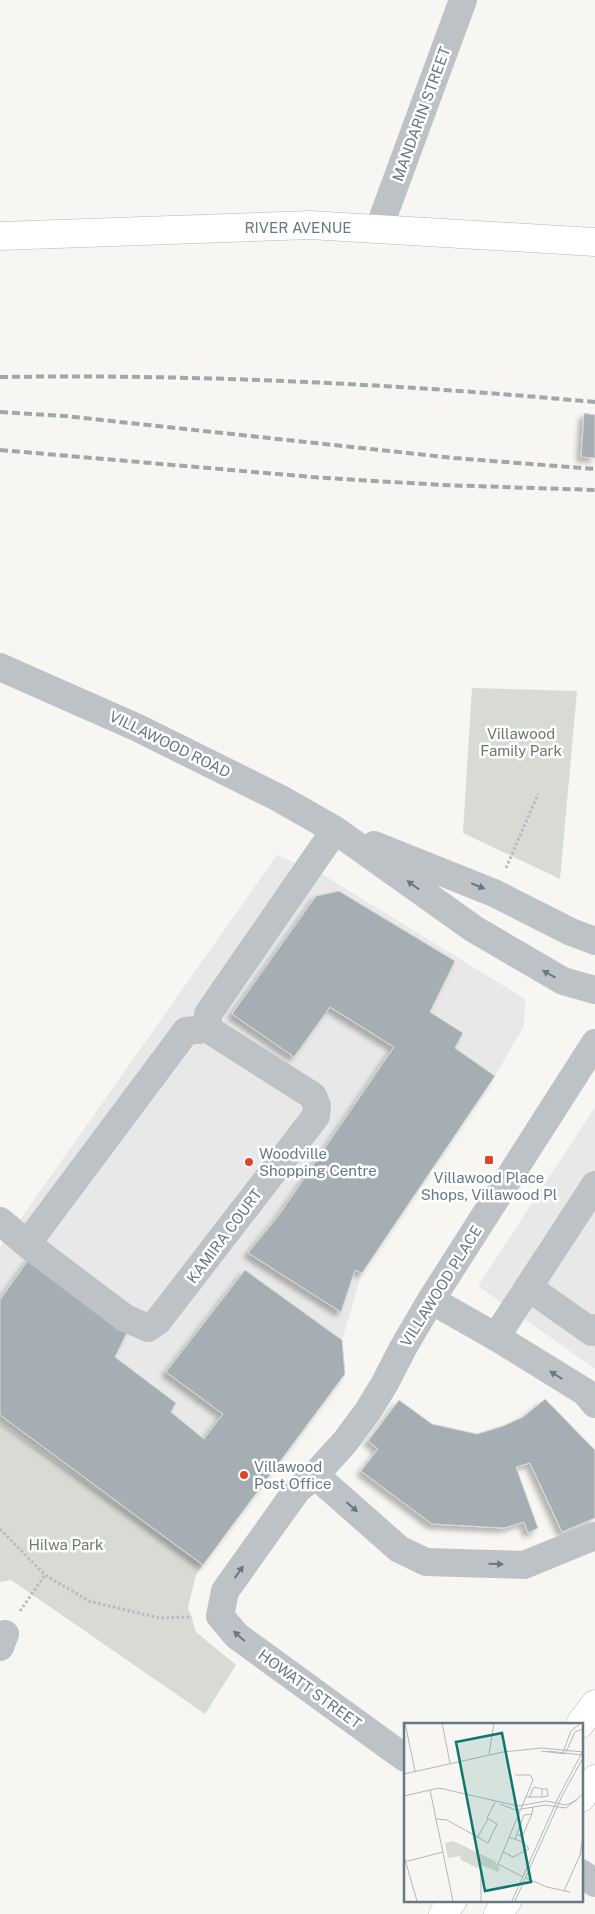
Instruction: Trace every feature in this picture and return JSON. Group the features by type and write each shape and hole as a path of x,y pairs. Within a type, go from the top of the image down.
{"main road":[{"name":"RIVER AVENUE","path":"0,236 238,226 310,225 595,242"},
{"path":"581,1723 595,1704"},
{"path":"582,1797 595,1779"},
{"path":"443,1914 452,1902"},
{"path":"498,1914 507,1902"}],"street":[{"name":"MANDARIN STREET","path":"380,228 463,0"},
{"name":"VILLAWOOD ROAD","path":"0,666 138,728 279,798 335,830 474,930 563,981 595,990"},
{"name":"VILLAWOOD ROAD","path":"335,830 494,893 571,932 595,941"},
{"path":"27,1244 186,1031 208,1029 208,1014 335,830"},
{"name":"KAMIRA COURT","path":"0,1221 27,1244 125,1318 148,1328 158,1321 316,1116 317,1106 313,1096 208,1029"},
{"name":"VILLAWOOD PLACE","path":"220,1616 225,1591 297,1490 315,1475 345,1442 368,1411 431,1300 595,1043"},
{"path":"496,1337 595,1185"},
{"path":"528,1287 592,1332 595,1328"},
{"path":"431,1300 496,1337 585,1392 595,1404"},
{"path":"315,1475 399,1549 426,1562 524,1565 595,1536"},
{"name":"HOWATT STREET","path":"220,1616 238,1636 404,1757"},
{"path":"582,1874 595,1883"}],"path":[{"path":"503,876 538,794"},
{"path":"0,1528 45,1575 89,1601 158,1618 220,1616"},
{"path":"2,1640 45,1575"}],"shaded area":[{"name":"Woodville Shopping Centre","path":"277,855 325,876 525,999 524,1026 495,1076 362,1273 342,1340 345,1374 203,1565 0,1423 0,1248"},
{"path":"595,1107 595,1369 478,1286"}],"green space":[{"name":"Villawood Family Park","path":"472,688 577,691 560,879 463,833"},
{"name":"Hilwa Park","path":"0,1423 203,1565 196,1575 188,1607 196,1632 236,1665 205,1714 11,1580 0,1582"}],"building":[{"path":"584,413 595,415 595,458 581,457"},
{"path":"339,891 455,961 430,1012 463,1033 455,1048 495,1076 362,1273 355,1270 341,1312 248,1253 279,1215 394,1047 330,1007 294,1057 232,1014 316,896"},
{"path":"31,1256 129,1329 115,1357 176,1403 171,1412 204,1439 223,1414 166,1372 245,1270 342,1340 345,1374 203,1565 0,1415 0,1300"},
{"path":"545,1399 595,1450 595,1518 562,1532 530,1463 516,1467 538,1528 528,1533 524,1522 504,1528 432,1524 361,1471 378,1449 368,1441 399,1400 432,1424 477,1434 503,1426 523,1417"}],"railway":[{"path":"0,377 149,377 372,385 595,402"},
{"path":"0,412 65,416 454,458 595,469"},
{"path":"0,450 312,477 441,485 595,490"}],"place":[{"name":"Villawood Place Shops, Villawood Pl","path":"489,1160"},
{"name":"Woodville Shopping Centre","path":"249,1162"},
{"name":"Villawood Post Office","path":"244,1475"}]}
